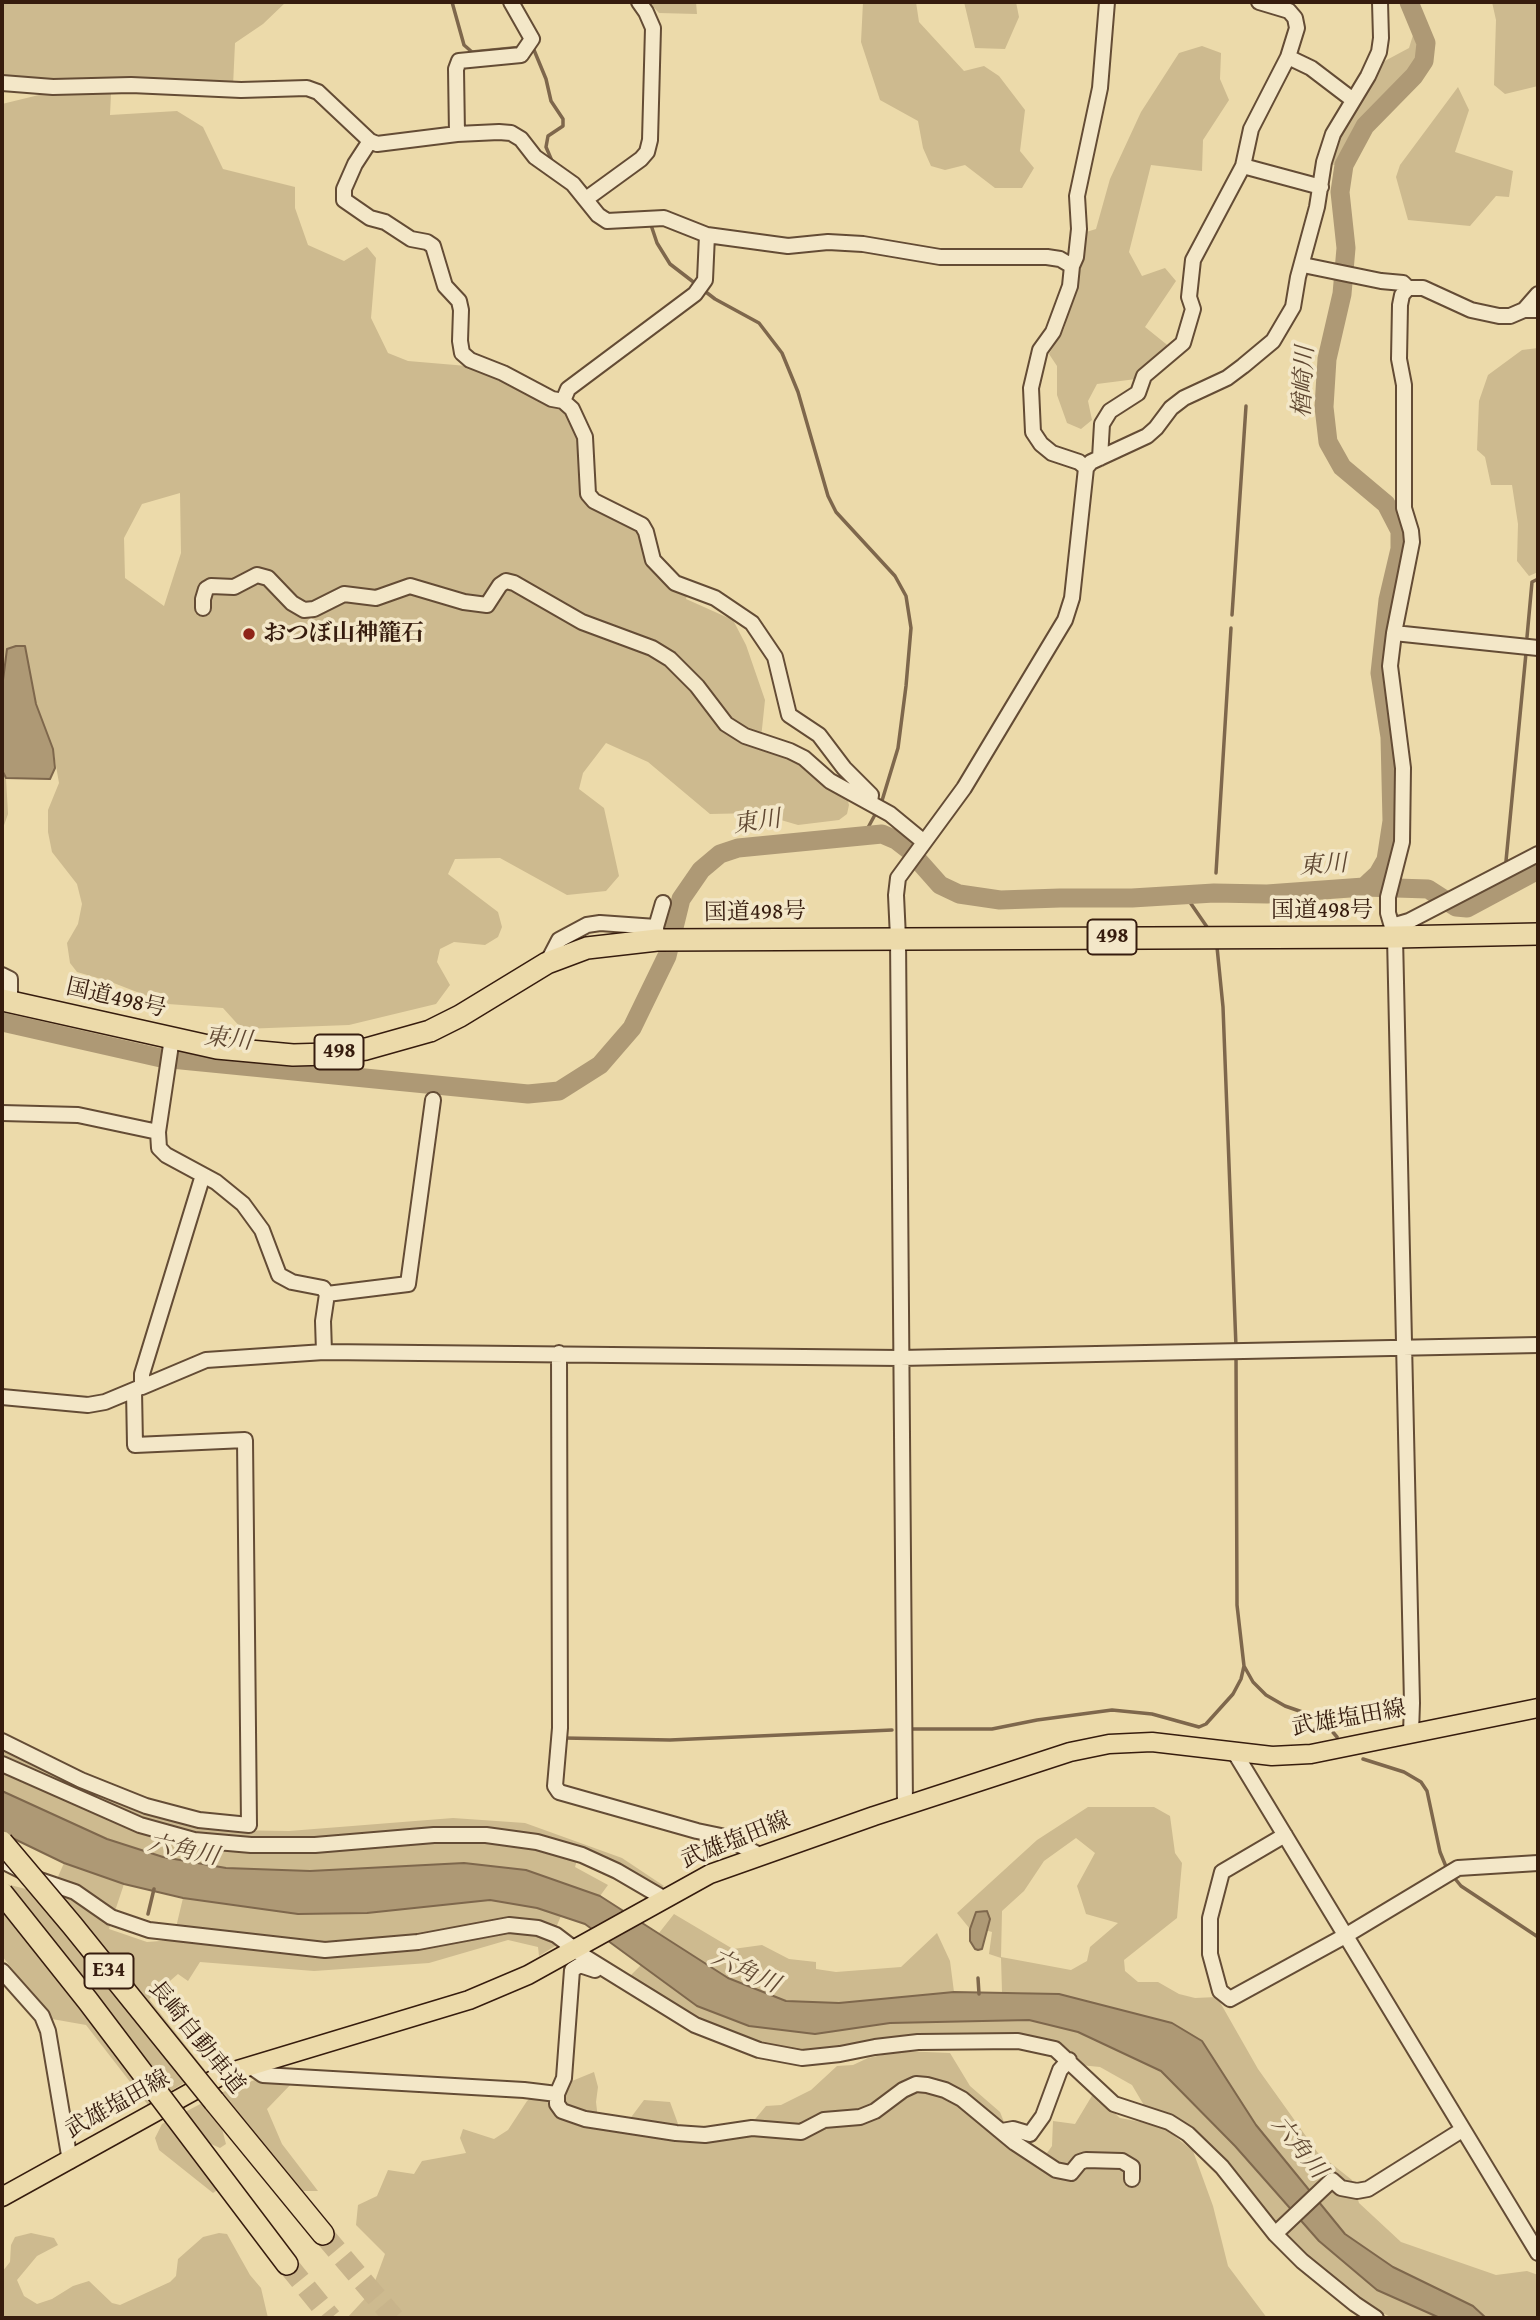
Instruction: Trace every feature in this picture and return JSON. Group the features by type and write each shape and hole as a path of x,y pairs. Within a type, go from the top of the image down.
{"highway":[{"name":"国道498号","path":"6,1001 171,1043 293,1055 329,1054 366,1049 430,1031 460,1016 547,962 587,948 657,934 685,940 1394,931 1538,934"},
{"name":"長崎自動車道","path":"2,1842 323,2234"},
{"name":"E34","path":"2,1893 88,2001 287,2264"}],"main road":[{"name":"武雄塩田線","path":"2,2197 224,2074 469,2000 528,1975 710,1874 1070,1752 1109,1744 1152,1742 1272,1756 1311,1754 1538,1708"}],"street":[{"path":"457,134 456,69 459,61 521,55 532,39 510,2"},
{"path":"590,195 647,152 650,140 653,28 639,2"},
{"path":"1086,468 1079,462 1052,453 1041,444 1033,432 1031,388 1040,350 1053,332 1062,309 1076,257 1079,229 1077,196 1100,88 1107,2"},
{"path":"1100,458 1102,424 1110,411 1138,393 1144,376 1183,343 1194,309 1189,297 1193,260 1243,166 1251,129 1288,57 1297,28 1295,18 1289,11 1259,2"},
{"path":"905,1806 898,938 895,895 898,878 964,788 1065,620 1072,598 1086,468 1091,461 1147,436 1171,408 1184,398 1227,378 1273,341 1293,307 1321,187 1324,162 1334,134 1379,52 1380,2"},
{"path":"1288,57 1311,68 1353,100"},
{"path":"2,83 53,87 131,85 241,90 307,88 318,92 370,141 384,144 457,134 511,133 521,139 536,157 590,195 598,215 607,221 658,218 707,235 788,246 828,242 863,244 940,257 1047,257 1060,259 1072,267"},
{"path":"370,141 355,164 344,189 344,200 370,218 385,222 411,239 433,246 445,286 458,301 461,310 462,353 470,360 563,401 572,409 585,437 588,494 594,500 642,526 653,560 675,583 715,598 752,624 775,657 789,715 819,735 845,768 872,794 870,802"},
{"path":"1243,166 1321,187"},
{"path":"563,401 568,389 695,294 705,280 707,235"},
{"path":"1303,265 1403,283 1408,288 1423,288 1471,310 1499,316 1531,310 1538,294"},
{"path":"1408,288 1402,295 1400,305 1399,359 1404,385 1404,508 1412,542 1390,666 1402,743 1403,778 1402,842 1390,881 1388,913 1394,931 1412,1703 1410,1733"},
{"path":"204,608 206,589 211,586 234,587 257,575 268,578 292,603 304,610 314,609 344,594 376,598 410,586 464,602 487,605 506,581 514,583 582,622 652,648 681,669 726,724 745,736 804,758 830,781 890,814 922,844"},
{"path":"1394,633 1538,648"},
{"path":"1394,931 1409,920 1538,854"},
{"path":"657,934 663,903"},
{"path":"2,975 10,978 6,1001"},
{"path":"171,1043 158,1132 159,1148 166,1155 216,1182 243,1204 262,1230 279,1275 292,1282 323,1288 327,1294 323,1321 324,1352"},
{"path":"327,1294 408,1284 433,1100"},
{"path":"2,1113 78,1115 158,1132"},
{"path":"2,1741 81,1780 146,1806 199,1820 248,1825 245,1440 135,1445 138,1388 203,1175"},
{"path":"2,1396 88,1405 105,1402 206,1360 324,1352 900,1358 1538,1345"},
{"path":"559,1353 560,1728 555,1786 559,1792 721,1836 760,1855"},
{"path":"1235,1753 1538,2253"},
{"path":"2,1764 140,1825 194,1840 251,1845 315,1845 434,1835 486,1835 537,1842 582,1855 617,1871 663,1900"},
{"path":"1285,1835 1222,1872 1210,1918 1210,1954 1220,1991 1230,1999 1345,1936 1458,1868 1538,1863"},
{"path":"2,1861 40,1880 75,1892 111,1917 149,1930 325,1950 453,1938 509,1925 538,1928 579,1947 585,1957 695,2025 758,2050 802,2058 918,2042 1018,2041 1055,2049 1114,2104 1169,2122 1188,2134 1222,2167 1302,2260 1376,2318"},
{"path":"611,1974 580,1965 572,1970 569,2038 564,2078 557,2094 557,2104 562,2111 585,2119 676,2133 705,2135 752,2128 801,2132 824,2120 860,2117 875,2111 903,2090 916,2084 927,2085 962,2099 1015,2143 1056,2171 1071,2174 1080,2162 1086,2160 1122,2161 1132,2167 1132,2179"},
{"path":"2,1971 42,2016 48,2031 69,2161"},
{"path":"291,2053 295,2077"},
{"path":"1002,2131 1013,2129 1030,2134 1043,2116 1060,2070 1069,2060"},
{"path":"250,2066 263,2075 557,2094"},
{"path":"1277,2232 1332,2180 1341,2188 1357,2191 1368,2189 1462,2130"}],"shaded area":[{"path":"2,2 286,2 263,24 235,43 233,86 52,84 2,78"},
{"path":"649,2 696,2 697,14 659,13"},
{"path":"863,2 916,2 919,22 964,71 984,66 999,76 1025,110 1020,151 1034,168 1022,188 995,188 965,165 945,170 931,166 923,148 918,121 880,100 861,42"},
{"path":"964,2 1016,2 1019,17 1005,49 975,48"},
{"path":"1492,2 1538,2 1538,86 1505,94 1494,85 1496,20"},
{"path":"1414,32 1418,50 1411,71 1359,123 1335,165 1328,164 1347,116 1373,83 1381,63 1409,48"},
{"path":"1202,46 1221,53 1220,79 1229,100 1203,140 1202,171 1151,165 1129,252 1142,276 1165,268 1176,281 1145,327 1171,348 1136,379 1097,384 1088,401 1092,420 1081,429 1067,423 1057,395 1057,366 1049,354 1064,329 1081,267 1083,233 1096,229 1110,179 1141,112 1179,53"},
{"path":"1458,87 1469,110 1455,152 1513,171 1509,197 1496,196 1470,226 1408,220 1396,177 1400,165"},
{"path":"43,94 111,94 110,115 177,111 203,127 223,169 295,187 295,208 308,245 344,261 367,247 376,258 371,318 388,353 408,361 467,366 564,410 573,429 578,430 583,494 640,530 648,561 688,593 686,599 733,620 746,645 765,700 760,748 793,758 846,794 849,805 847,814 839,820 798,825 757,813 710,814 648,762 606,743 583,773 579,789 604,808 619,876 606,891 567,895 500,858 455,859 448,874 498,912 502,927 498,937 485,945 454,942 440,949 437,962 450,985 436,1004 349,1025 242,1029 223,1008 168,1004 77,972 70,963 67,943 78,924 82,904 77,884 52,852 48,810 59,783 53,749 36,704 25,646 7,649 3,680 3,772 6,778 8,814 2,831 2,104","holes":["180,493 181,553 164,606 125,578 124,538 142,504"]},
{"path":"1538,348 1538,572 1529,576 1517,561 1518,524 1512,485 1491,485 1485,457 1477,450 1479,401 1488,375 1522,350"},
{"path":"25,646 36,704 53,749 55,768 50,779 6,778 3,772 3,680 7,649"},
{"path":"2,1746 158,1816 225,1830 289,1831 453,1818 525,1823 622,1858 664,1886 657,1890 580,1850 575,1867 608,1885 600,1896 526,1870 464,1863 310,1871 226,1868 163,1857 107,1839 2,1791"},
{"path":"2,1791 107,1839 163,1857 226,1868 310,1871 464,1863 526,1870 600,1896 728,1978 786,2001 839,2003 954,1992 1059,1994 1172,2023 1202,2041 1256,2125 1345,2234 1393,2267 1473,2306 1486,2318 1440,2318 1377,2290 1319,2241 1235,2146 1161,2071 1078,2032 1029,2020 890,2023 815,2034 749,2026 697,2006 585,1924 537,1908 490,1900 367,1913 298,1914 183,1898 124,1884 64,1863 2,1833"},
{"path":"1088,1807 1154,1807 1170,1816 1175,1853 1182,1863 1177,1918 1124,1960 1125,1971 1138,1982 1158,1982 1179,1994 1195,1998 1217,1997 1258,2069 1318,2153 1352,2180 1359,2203 1401,2242 1496,2275 1527,2271 1538,2275 1538,2318 1486,2318 1473,2306 1393,2267 1345,2234 1256,2125 1202,2041 1059,1994 1002,1992 1001,1958 989,1954 992,1932 985,1930 990,1919 976,1912 970,1929 957,1913 1037,1840","holes":["1076,1838 1095,1853 1077,1886 1086,1914 1118,1923 1090,1947 1087,1961 1071,1970 1001,1957 1002,1911 1024,1891 1044,1861"]},
{"path":"64,1863 124,1884 109,1929 147,1942 173,1940 183,1898 298,1914 367,1913 490,1900 537,1908 561,1916 552,1937 560,1943 539,1956 538,1947 508,1940 429,1963 314,1971 200,1962 188,1981 178,1974 149,1999 205,2070 148,2105 86,2025 52,2019 2,1956 2,1883 50,1895"},
{"path":"987,1911 990,1919 982,1949 978,1950 970,1941 970,1929 976,1912"},
{"path":"674,1914 733,1949 762,1945 789,1959 816,1962 816,1969 836,1972 901,1967 937,1933 950,1961 954,1992 838,2003 786,2001 728,1978 659,1933"},
{"path":"641,1965 697,2006 749,2026 815,2034 890,2023 1029,2020 1078,2032 1161,2071 1235,2146 1319,2241 1377,2290 1440,2318 1393,2318 1365,2305 1304,2253 1272,2221 1224,2159 1189,2127 1145,2107 1132,2085 1100,2067 1080,2065 1067,2048 1047,2040 1017,2036 809,2052 765,2047 695,2021 629,1977"},
{"path":"901,2051 950,2053 970,2086 1000,2112 1008,2132 1047,2153 1052,2146 1053,2121 1075,2124 1093,2094 1120,2118 1162,2126 1193,2151 1213,2206 1228,2266 1267,2318 347,2318 371,2292 385,2254 356,2225 358,2205 377,2196 388,2170 414,2174 422,2161 466,2153 460,2138 463,2129 494,2139 508,2130 533,2096 564,2095 572,2081 594,2072 598,2087 598,2119 629,2120 644,2100 670,2102 684,2140 746,2130 766,2106 781,2105 811,2090 837,2066 853,2065 868,2058"},
{"path":"258,2079 294,2081 267,2109 282,2144 318,2191 303,2191 238,2113 227,2112 220,2121 226,2144 220,2148 191,2135 219,2189 213,2193 159,2150 155,2138 162,2124 231,2088"},
{"path":"31,2233 54,2238 58,2245 37,2256 17,2280 24,2296 37,2304 89,2281 112,2303 120,2305 170,2282 176,2276 178,2259 203,2237 227,2234 250,2275 261,2288 268,2318 2,2318 2,2272 10,2262 11,2245 15,2237"}],"waterway":[{"path":"452,2 464,45 472,52 523,47"},
{"name":"楢崎川","path":"1364,887 1378,874 1386,860 1392,821 1390,737 1380,673 1388,600 1400,549 1400,531 1386,504 1342,467 1328,442 1324,407 1327,359 1342,294 1346,248 1340,192 1344,165 1365,126 1414,76 1424,61 1426,43 1409,2"},
{"path":"530,49 534,50 546,79 551,101 563,119 563,126 548,136 546,147 552,161"},
{"path":"576,178 589,192"},
{"path":"650,222 657,243 670,264 696,284"},
{"path":"702,289 759,323 782,353 798,392 828,496 836,512 895,576 906,596 911,628 906,686 898,748 881,804"},
{"path":"1232,615 1246,406"},
{"path":"1527,637 1532,582 1538,579"},
{"path":"1216,873 1231,628"},
{"path":"1506,861 1526,653"},
{"path":"864,835 877,811"},
{"name":"東川","path":"2,1022 161,1058 528,1094 559,1091 600,1065 632,1028 667,956 681,899 701,870 720,854 738,848 882,834 909,850 940,885 959,894 1000,900 1132,898 1214,893 1267,894 1364,887 1428,889 1456,907 1467,908 1538,870"},
{"path":"1185,895 1207,927"},
{"path":"1217,947 1223,1007 1236,1347"},
{"path":"1236,1355 1237,1605 1244,1666 1253,1682 1266,1695 1326,1724 1337,1737"},
{"path":"913,1729 992,1729 1112,1710 1152,1714 1199,1727 1206,1724 1233,1694 1244,1666"},
{"path":"564,1738 670,1740 892,1730"},
{"path":"1363,1759 1404,1772 1421,1782 1427,1791 1440,1852 1447,1869"},
{"path":"1452,1875 1461,1886 1538,1937"},
{"path":"148,1914 154,1889"},
{"path":"978,1978 979,1994"}],"tunnel":[{"path":"323,2234 394,2318"},
{"path":"287,2264 331,2318"}],"place":[{"name":"おつぼ山神籠石","path":"249,634"}],"water label":[{"name":"六角川","path":"183,1851"},
{"name":"六角川","path":"745,1972"},
{"name":"六角川","path":"1298,2148"}]}
